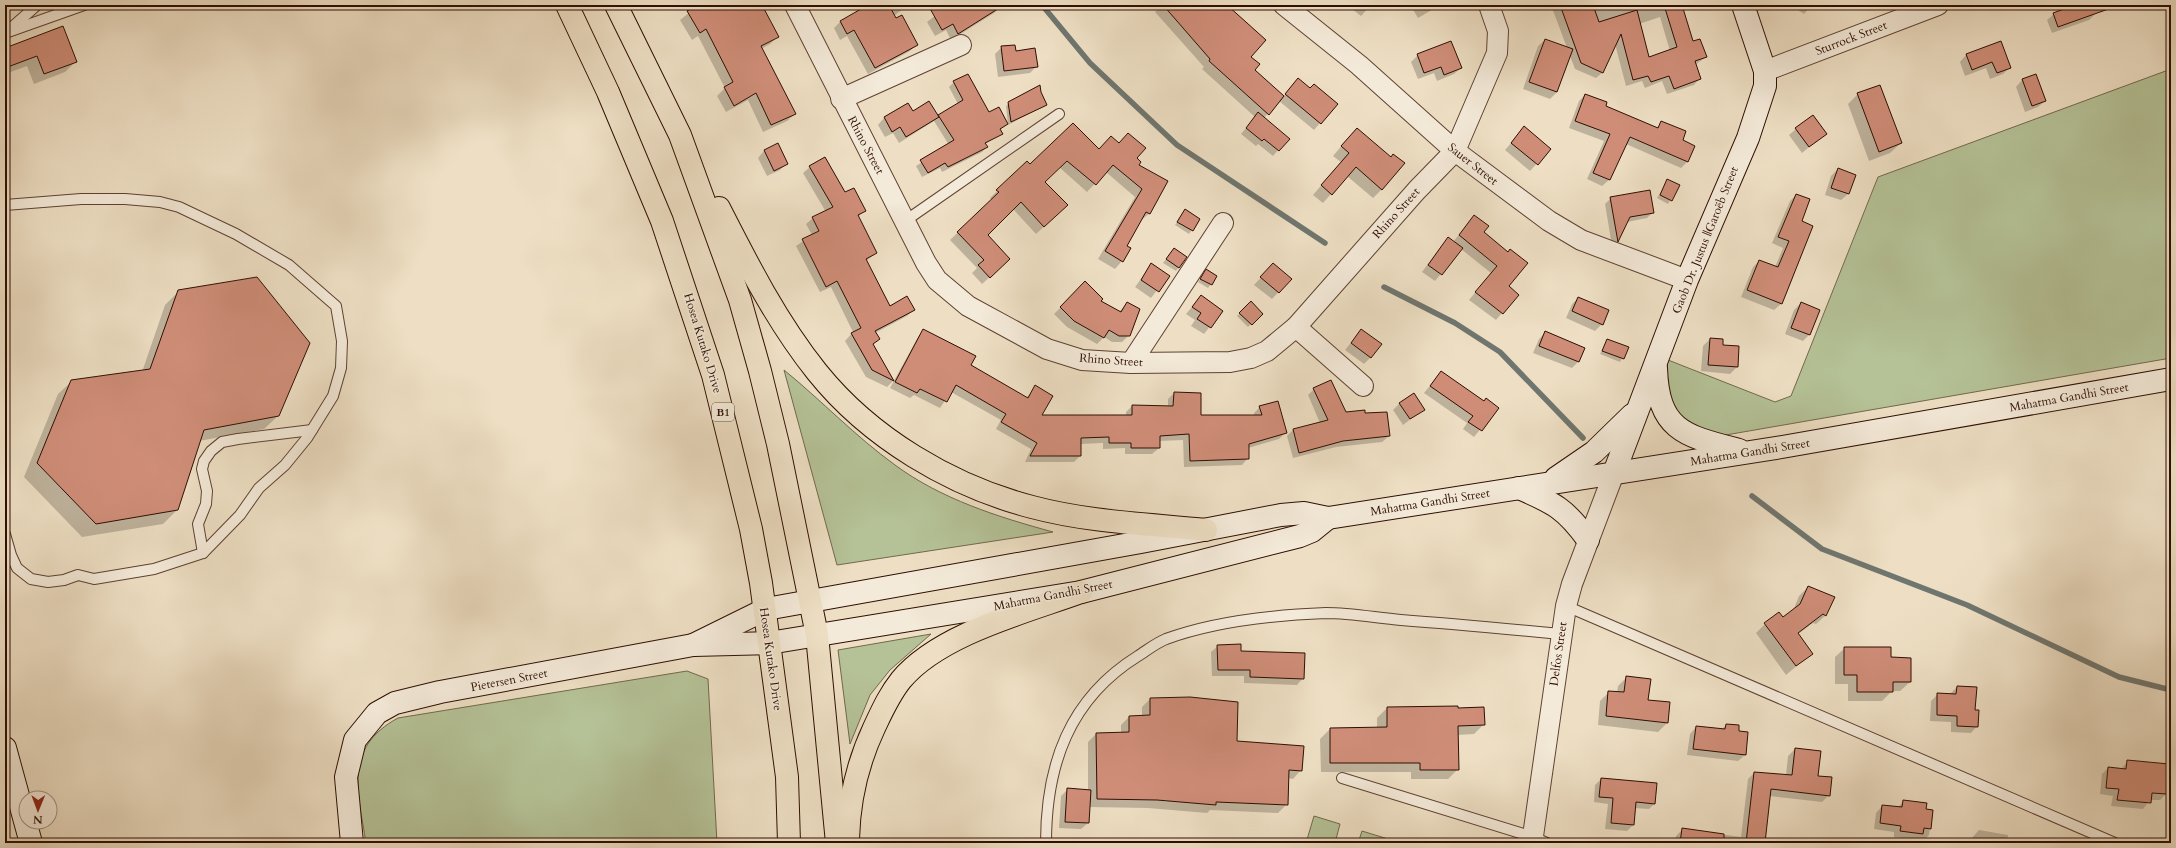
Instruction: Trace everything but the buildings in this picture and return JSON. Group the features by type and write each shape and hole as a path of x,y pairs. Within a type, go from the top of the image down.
{"main road":[{"name":"Hosea Kutako Drive","path":"567,5 590,51 635,154 662,221 686,288 714,375 752,529 787,777 789,843"},
{"path":"616,5 680,135 764,295 799,347 837,395 911,456 953,478 991,494 1031,507 1078,517 1206,530"},
{"path":"680,135 740,300 778,444 817,635 837,843"},
{"path":"848,843 849,812 863,751 888,699 902,680 920,662 954,640 1081,592"}],"street":[{"name":"Rhino Street","path":"795,5 841,99 926,263 937,280 950,293 968,306 1047,349 1082,360 1131,363 1237,361 1267,351 1296,327 1417,190 1455,152"},
{"name":"Sauer Street","path":"1284,5 1359,65 1455,152 1549,221 1575,236 1687,280"},
{"path":"1455,152 1497,53 1498,31 1489,5"},
{"name":"Gaob Dr. Justus ǁGaroëb Street","path":"1614,473 1687,280 1748,138 1765,86 1765,71 1743,5"},
{"name":"Sturrock Street","path":"1765,71 1938,5"},
{"path":"841,99 961,45"},
{"path":"1131,363 1223,223"},
{"path":"1296,327 1363,386"},
{"path":"1656,363 1659,400 1673,425 1684,433 1698,439 1747,452"},
{"name":"Mahatma Gandhi Street","path":"764,610 1281,515 1304,513 1328,518 1747,452 2171,379"},
{"path":"1548,484 1594,452 1637,409"},
{"name":"Delfos Street","path":"1537,841 1561,634 1566,606 1588,540 1614,473"},
{"path":"1519,488 1552,502 1562,509 1588,540"},
{"name":"Mahatma Gandhi Street","path":"769,643 1081,592 1300,536 1312,531 1328,518"},
{"name":"Pietersen Street","path":"693,645 764,610"},
{"name":"Pietersen Street","path":"352,843 346,777 354,740 364,726 377,713 395,703 440,692 693,645 769,643"},
{"path":"5,748 30,843"}],"lane":[{"path":"5,33 37,5"},
{"path":"5,33 84,5"},
{"path":"905,220 1059,114"},
{"path":"5,205 81,199 125,198 160,202 179,207 236,234 289,266 336,306 342,341 341,368 333,396 312,430 285,465 259,488 240,516 203,553 154,569 94,579 78,575 64,580 48,582 31,578 17,568 11,555 5,534"},
{"path":"203,553 198,524 206,504 207,491 202,469 204,461 211,451 222,442 312,430"},
{"path":"1566,606 2115,843"},
{"path":"1046,843 1048,795 1053,769 1070,726 1092,693 1115,672 1164,640 1212,626 1279,617 1328,613 1561,634"},
{"path":"1342,778 1537,841"}],"green space":[{"path":"2171,69 2171,358 1720,436 1708,435 1673,411 1665,377 1668,360 1775,402 1791,396 1878,177"},
{"path":"784,370 880,454 931,488 971,506 1053,532 837,565"},
{"path":"931,634 890,670 870,695 850,744 838,650"},
{"path":"687,671 708,679 717,843 366,843 358,789 358,772 362,757 369,743 381,730 398,718"},
{"path":"1314,816 1340,824 1335,843 1306,843"},
{"path":"1362,831 1388,839 1387,843 1358,843"}],"waterway":[{"path":"1042,5 1090,63 1177,145 1325,243"},
{"path":"1384,287 1455,323 1500,352 1583,438"},
{"path":"1752,496 1822,549 1967,605 2119,677 2171,690"}]}
